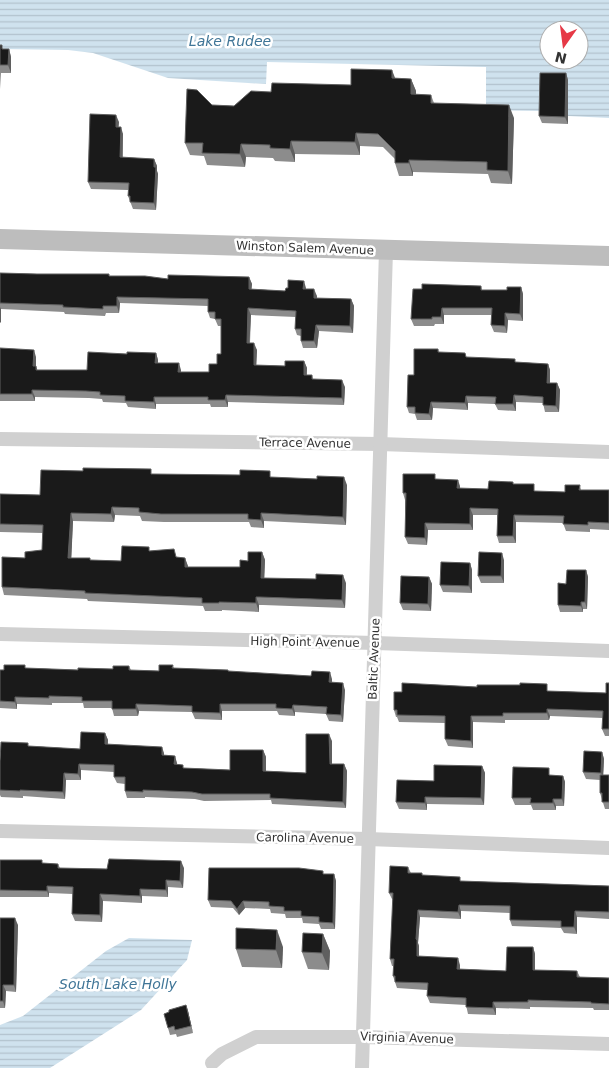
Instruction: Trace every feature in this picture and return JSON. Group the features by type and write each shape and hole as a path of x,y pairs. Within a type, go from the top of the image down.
{"street":[{"name":"Winston Salem Avenue","path":"0,239 609,256"},
{"name":"Baltic Avenue","path":"362,1068 386,250"},
{"name":"Terrace Avenue","path":"0,439 380,444 609,452"},
{"name":"High Point Avenue","path":"0,634 609,651"},
{"name":"Carolina Avenue","path":"0,831 368,839 609,848"},
{"name":"Virginia Avenue","path":"212,1063 222,1054 256,1037 363,1037 609,1044"}],"water":[{"name":"Lake Rudee","path":"0,0 609,0 609,118 568,116 568,80 542,111 486,110 486,67 267,62 266,84 168,78 93,53 68,50 0,49"},
{"name":"South Lake Holly","path":"129,938 192,940 187,960 141,1010 50,1068 0,1068 0,1025 23,1016 106,951"}],"building":[{"path":"0,45 2,45 2,49 9,49 8,65 0,65"},
{"path":"351,69 392,70 392,78 411,79 411,94 431,95 431,103 509,105 508,171 487,170 487,162 409,160 409,163 395,163 395,151 378,134 356,133 355,142 291,141 290,149 270,148 270,145 241,144 240,154 202,153 203,143 185,143 187,89 197,90 212,105 234,106 251,91 271,92 272,83 351,85"},
{"path":"540,73 566,73 565,117 539,116"},
{"path":"90,114 116,115 116,127 121,127 120,157 154,159 154,167 156,167 154,203 130,202 130,196 128,196 129,183 88,182"},
{"path":"0,273 109,274 109,276 145,276 168,279 168,275 249,277 249,289 285,291 288,288 288,280 304,281 303,289 314,289 314,298 351,299 350,326 316,325 314,341 301,341 301,329 295,329 296,311 248,308 247,343 254,343 254,365 285,366 285,361 304,361 304,375 312,375 312,379 342,380 342,398 226,395 225,400 208,400 208,397 154,397 154,402 125,401 125,396 100,395 100,392 86,391 32,390 32,394 0,394 0,348 34,350 33,366 36,366 36,370 87,370 88,352 127,354 127,352 156,353 155,363 179,363 178,372 209,372 209,364 217,364 217,354 221,354 221,319 215,319 215,312 208,312 208,299 117,297 117,306 103,306 103,309 63,307 63,305 0,303"},
{"path":"422,284 481,286 481,290 507,290 507,287 521,287 520,314 505,313 505,326 491,325 492,308 442,308 441,317 411,319 413,289 422,289"},
{"path":"414,349 438,349 438,352 465,353 466,357 515,359 515,362 548,364 547,383 557,383 556,406 543,405 543,397 514,395 513,404 495,404 496,397 466,396 465,403 431,402 429,414 415,413 415,407 407,407 408,375 414,375"},
{"path":"83,468 151,469 151,474 240,475 240,470 270,471 270,477 317,479 317,476 344,477 343,517 261,513 261,520 248,519 248,514 161,514 139,512 139,508 112,507 111,514 71,513 68,558 121,561 122,546 149,547 149,551 174,549 176,557 185,558 185,567 240,567 240,560 248,561 248,552 262,552 261,578 316,579 316,574 343,575 342,600 256,597 256,603 202,603 202,598 2,587 2,557 25,558 25,552 42,550 43,525 0,524 0,494 40,495 41,470 83,471"},
{"path":"403,474 435,474 435,479 458,480 457,488 488,489 489,481 534,484 534,491 565,492 565,485 580,485 579,490 609,490 609,523 588,522 588,525 563,524 564,516 514,515 513,536 497,536 498,509 470,508 470,524 425,523 425,538 405,537 406,493 403,493"},
{"path":"479,552 502,553 501,576 478,576"},
{"path":"441,562 470,563 469,586 440,585"},
{"path":"567,570 586,570 585,602 581,602 581,606 558,605 558,583 566,584"},
{"path":"401,576 429,577 428,604 400,603"},
{"path":"4,665 25,665 25,668 78,670 78,668 113,669 113,666 129,666 129,670 159,671 159,665 173,665 172,668 311,676 312,671 330,672 329,682 343,683 341,715 326,714 327,707 293,705 292,709 276,708 276,704 220,704 220,713 192,712 192,706 136,704 136,709 112,709 112,701 82,701 82,697 15,697 15,702 0,701 0,670 4,670"},
{"path":"402,683 477,687 477,685 520,685 520,683 547,684 547,691 606,693 606,683 609,683 609,729 602,729 603,711 547,709 547,713 503,713 503,716 471,716 471,741 445,739 445,716 397,715 397,710 394,710 394,692 402,692"},
{"path":"81,732 105,733 105,744 162,747 162,755 175,756 174,764 183,765 183,768 230,770 230,750 263,750 263,771 306,773 306,734 329,734 330,764 344,764 343,802 270,798 270,794 125,791 125,777 114,777 114,765 79,764 78,774 64,773 63,792 0,790 1,742 28,743 28,746 80,749"},
{"path":"584,751 602,752 601,773 583,772"},
{"path":"434,765 482,766 481,798 425,797 425,803 396,802 397,780 434,781"},
{"path":"513,767 549,768 549,775 563,776 562,799 553,799 553,803 530,803 531,798 512,798"},
{"path":"600,775 609,775 609,802 602,802"},
{"path":"109,859 181,861 180,881 166,880 166,890 140,889 140,896 100,894 100,915 72,914 73,887 47,886 47,891 0,890 0,860 42,860 42,863 58,864 58,868 107,869"},
{"path":"390,866 408,867 408,873 460,877 460,881 609,886 609,912 575,911 574,927 561,927 561,921 510,920 510,906 459,905 458,912 418,910 416,939 417,956 458,958 457,969 506,971 507,947 533,947 533,970 577,971 577,977 609,978 609,1004 528,1000 528,1002 493,1002 493,1008 466,1007 466,998 427,996 428,983 395,982 395,976 393,976 394,959 390,959 393,893 389,893"},
{"path":"209,868 299,868 323,871 323,874 334,874 333,923 319,922 319,917 301,916 301,911 284,911 284,907 269,906 269,902 243,901 237,909 231,901 208,900"},
{"path":"0,918 15,918 14,985 3,985 3,1001 0,1001"},
{"path":"236,928 277,930 276,950 236,949"},
{"path":"303,933 323,934 322,953 302,952"},
{"path":"186,1005 191,1026 175,1030 174,1026 168,1028 164,1014 169,1012 169,1010"}]}
